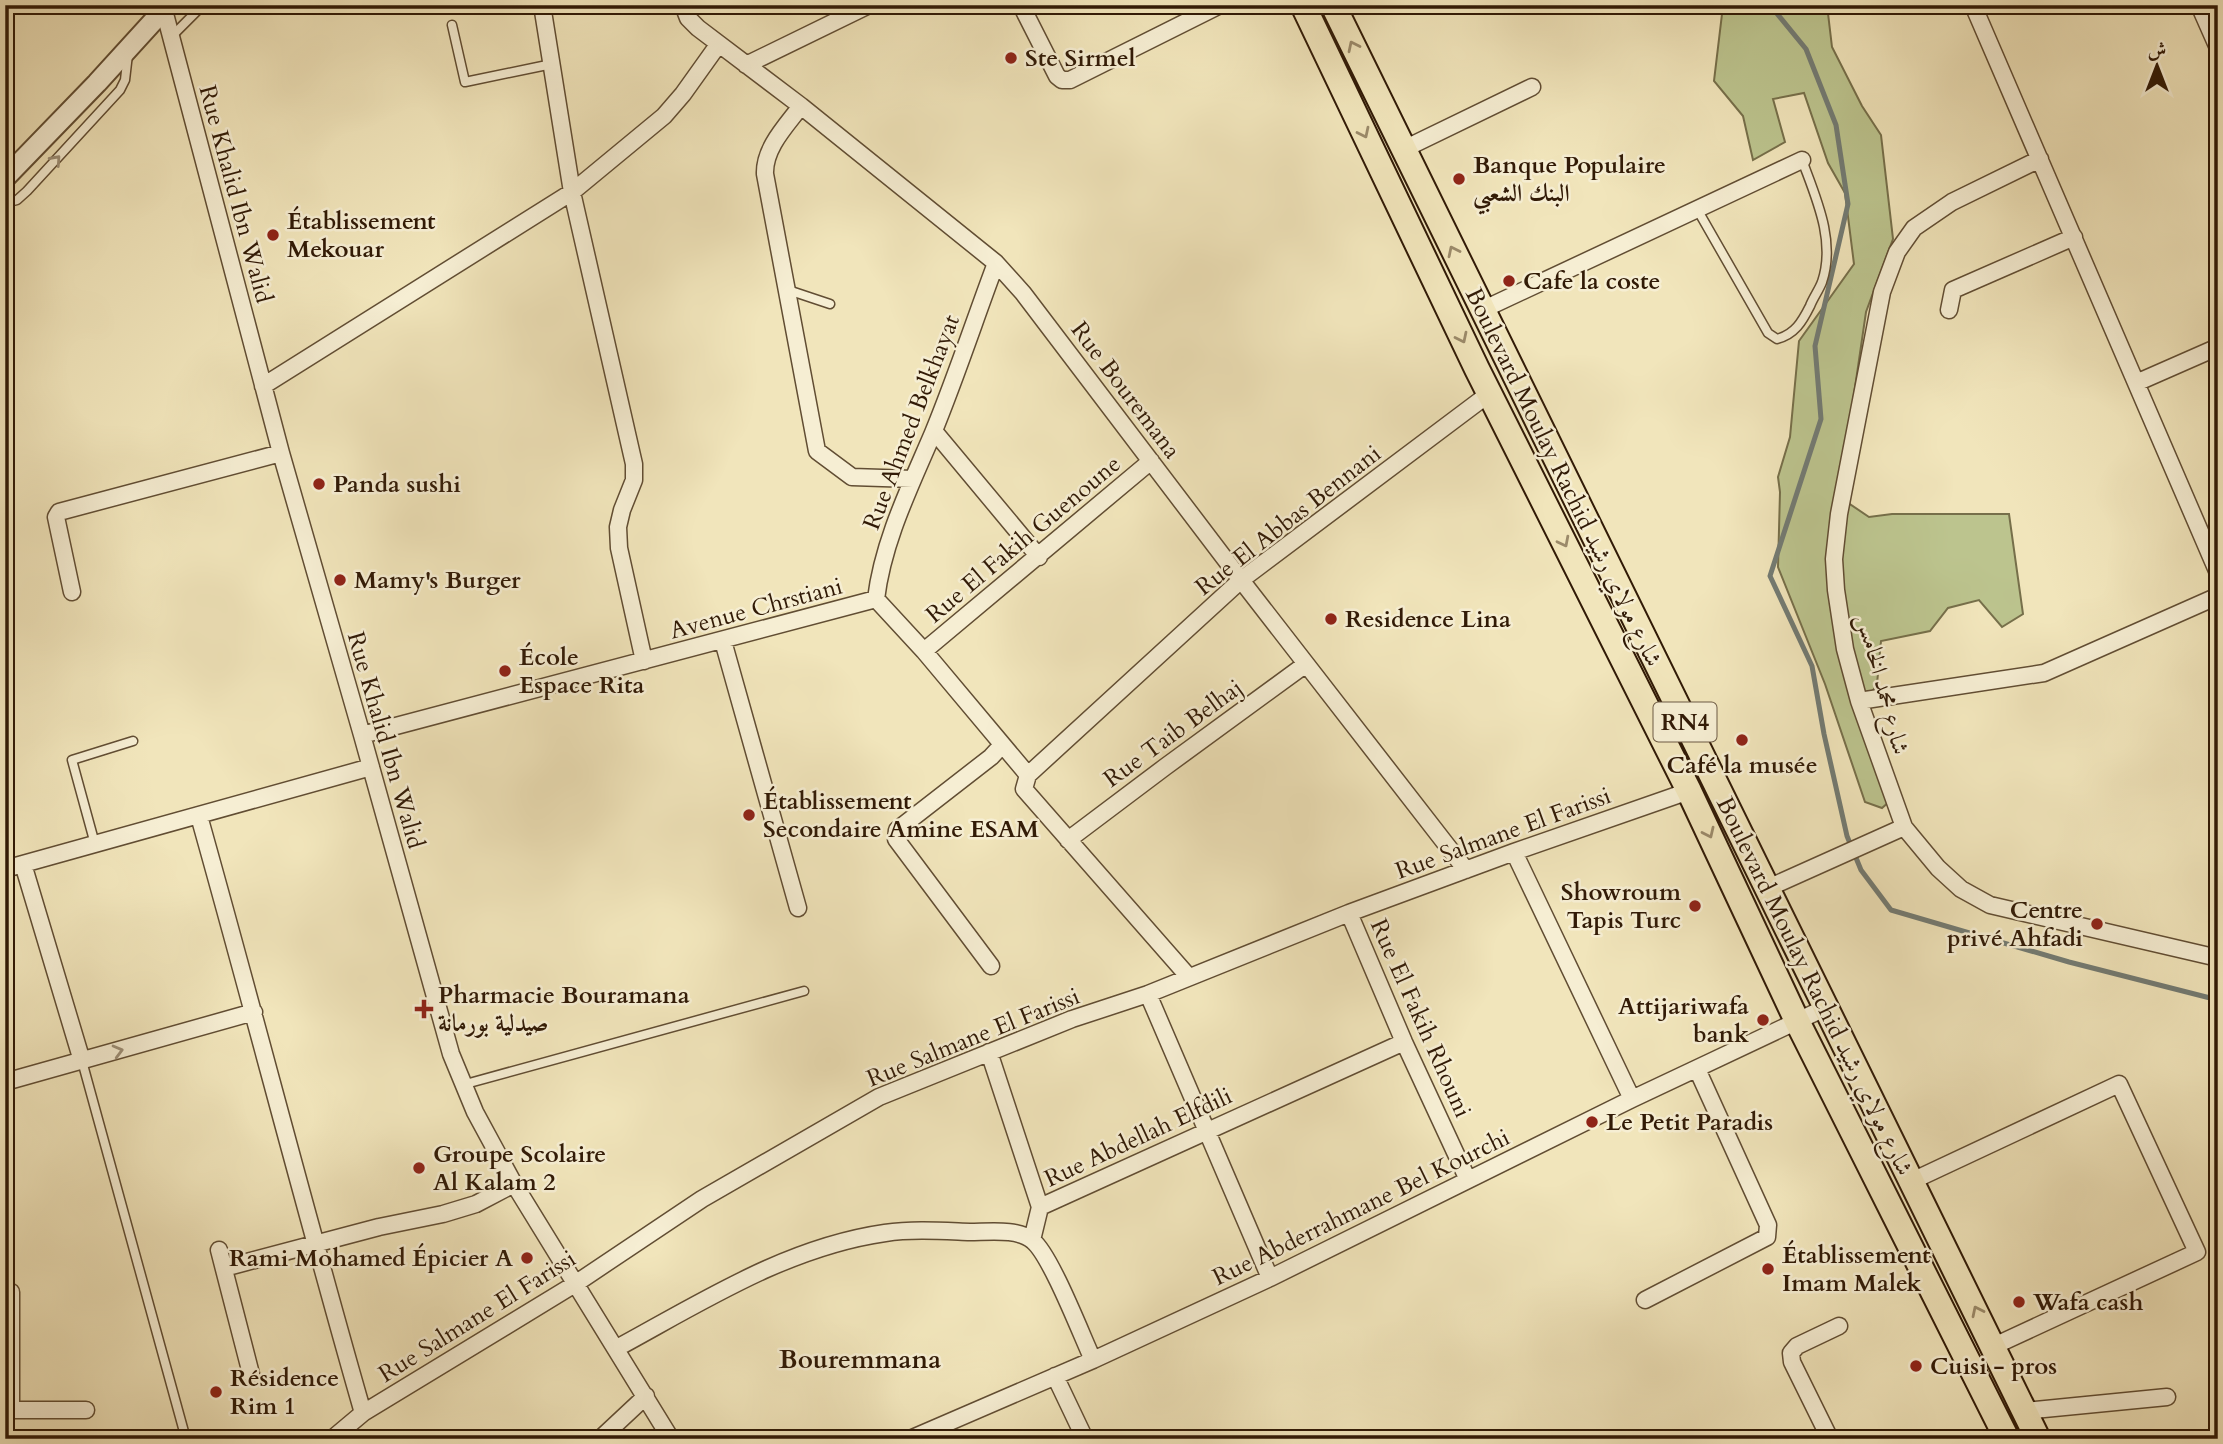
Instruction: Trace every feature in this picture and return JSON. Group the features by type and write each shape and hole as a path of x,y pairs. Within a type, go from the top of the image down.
{"main road":[{"name":"Boulevard Moulay Rachid شارع مولاي رشيد","path":"1303,5 1490,393 1689,791 1797,1021 2007,1439"},
{"name":"Boulevard Moulay Rachid شارع مولاي رشيد","path":"1332,5 2038,1439"}],"street":[{"path":"542,5 572,192 634,464 634,480 618,527 619,548 644,661"},
{"name":"Rue Bouremana","path":"683,5 688,18 718,45 801,106 996,262 1023,293 1466,870"},
{"path":"746,65 869,5"},
{"path":"1021,5 1057,76 1062,80 1070,80 1220,5"},
{"path":"1973,5 2218,573"},
{"path":"2199,5 2217,45"},
{"name":"Rue Khalid Ibn Walid","path":"166,8 171,37 262,386 439,1015 462,1085 514,1184 671,1439"},
{"path":"5,178 166,8"},
{"path":"262,386 572,192 664,116 718,45"},
{"path":"1404,149 1532,87"},
{"path":"801,106 769,151 765,162 817,451 852,477 913,479"},
{"name":"شارع محمد الخامس","path":"2040,159 1952,202 1914,228 1897,252 1882,292 1839,514 1834,559 1845,649 1859,701 1904,827 1938,868 1961,889 1990,905 2218,958"},
{"path":"1482,310 1802,160"},
{"path":"1949,310 1953,290 2074,237"},
{"name":"Rue Ahmed Belkhayat","path":"876,599 880,569 996,262"},
{"path":"2136,383 2218,347"},
{"name":"Rue El Abbas Bennani","path":"1028,775 1241,580 1490,393"},
{"path":"934,431 1039,557"},
{"path":"72,592 56,517 58,512 281,453"},
{"name":"Rue El Fakih Guenoune","path":"924,651 1150,461"},
{"path":"1859,701 2044,673 2218,596"},
{"path":"876,599 924,651 1028,775 1024,789 1188,976"},
{"name":"Avenue Chrstiani","path":"362,735 876,599"},
{"path":"723,641 798,908"},
{"name":"Rue Taib Belhaj","path":"1068,840 1164,766 1306,664"},
{"path":"990,966 896,839 896,834 897,830 1002,746"},
{"path":"5,869 371,767"},
{"name":"Rue Salmane El Farissi","path":"332,1439 363,1413 575,1284 702,1199 879,1097 1072,1019 1148,995 1188,976 1349,913 1689,791"},
{"path":"199,816 363,1413"},
{"path":"1768,888 1904,827"},
{"path":"1514,852 1632,1099"},
{"path":"23,864 82,1061"},
{"name":"Rue El Fakih Rhouni","path":"1349,913 1404,1042 1468,1180"},
{"path":"1148,995 1270,1278"},
{"name":"Rue Abderrahmane Bel Kourchi","path":"910,1439 1093,1360 1270,1278 1632,1099 1827,1007"},
{"path":"5,1082 254,1012"},
{"name":"Rue Abdellah Elfdili","path":"989,1052 1040,1207 1404,1042"},
{"path":"1645,1300 1767,1237 1768,1225 1697,1069"},
{"path":"1912,1181 2119,1084 2197,1252 1994,1346"},
{"path":"224,1268 379,1227 443,1214 476,1204 514,1184"},
{"path":"1032,1240 1040,1207"},
{"path":"617,1348 775,1265 858,1238 885,1233 997,1232 1032,1240 1052,1272 1093,1360"},
{"path":"219,1250 251,1374"},
{"path":"12,1292 8,1410 86,1410"},
{"path":"1830,1439 1792,1362 1791,1353 1797,1346 1839,1326"},
{"path":"1055,1376 1085,1439"},
{"path":"600,1439 646,1396"},
{"path":"2025,1411 2167,1397"}],"lane":[{"path":"171,37 202,5"},
{"path":"452,25 465,82 552,64"},
{"path":"5,203 17,200 27,191 120,90 125,79 128,49"},
{"path":"1697,209 1768,333 1777,339 1788,336 1802,323 1822,281 1826,256 1825,230 1802,160"},
{"path":"788,290 830,304"},
{"path":"95,844 72,760 133,741"},
{"path":"462,1085 804,991"},
{"path":"82,1061 186,1439"}],"green space":[{"path":"1707,5 1827,5 1832,47 1862,106 1881,135 1893,239 1866,312 1852,408 1835,494 1869,517 1892,514 2009,514 2023,614 2002,627 1979,600 1948,608 1930,631 1881,641 1877,684 1858,714 1890,801 1882,808 1865,802 1825,684 1778,567 1778,477 1790,437 1799,341 1854,264 1845,193 1828,163 1804,93 1773,99 1785,142 1753,160 1743,116 1714,81 1722,14"}],"waterway":[{"path":"1770,5 1806,49 1836,125 1848,204 1815,346 1821,419 1770,576 1812,666 1847,836 1861,870 1891,910 2069,962 2218,1000"}],"place":[{"name":"Ste Sirmel","path":"1011,58"},
{"name":"Banque Populaire البنك الشعبي","path":"1459,179"},
{"name":"Établissement Mekouar","path":"273,235"},
{"name":"Cafe la coste","path":"1509,281"},
{"name":"Panda sushi","path":"319,484"},
{"name":"Mamy's Burger","path":"340,580"},
{"name":"Residence Lina","path":"1331,619"},
{"name":"École Espace Rita","path":"505,671"},
{"name":"Café la musée","path":"1742,740"},
{"name":"Établissement Secondaire Amine ESAM","path":"749,815"},
{"name":"Showroum Tapis Turc","path":"1695,906"},
{"name":"Centre privé Ahfadi","path":"2097,924"},
{"name":"Pharmacie Bouramana صيدلية بورمانة","path":"424,1009"},
{"name":"Attijariwafa bank","path":"1763,1020"},
{"name":"Le Petit Paradis","path":"1592,1122"},
{"name":"Groupe Scolaire Al Kalam 2","path":"419,1168"},
{"name":"Rami Mohamed Épicier A","path":"527,1258"},
{"name":"Établissement Imam Malek","path":"1768,1269"},
{"name":"Wafa cash","path":"2019,1302"},
{"name":"Cuisi - pros","path":"1916,1366"},
{"name":"Résidence Rim 1","path":"216,1392"}],"district":[{"name":"Bouremmana","path":"860,1359"}]}
